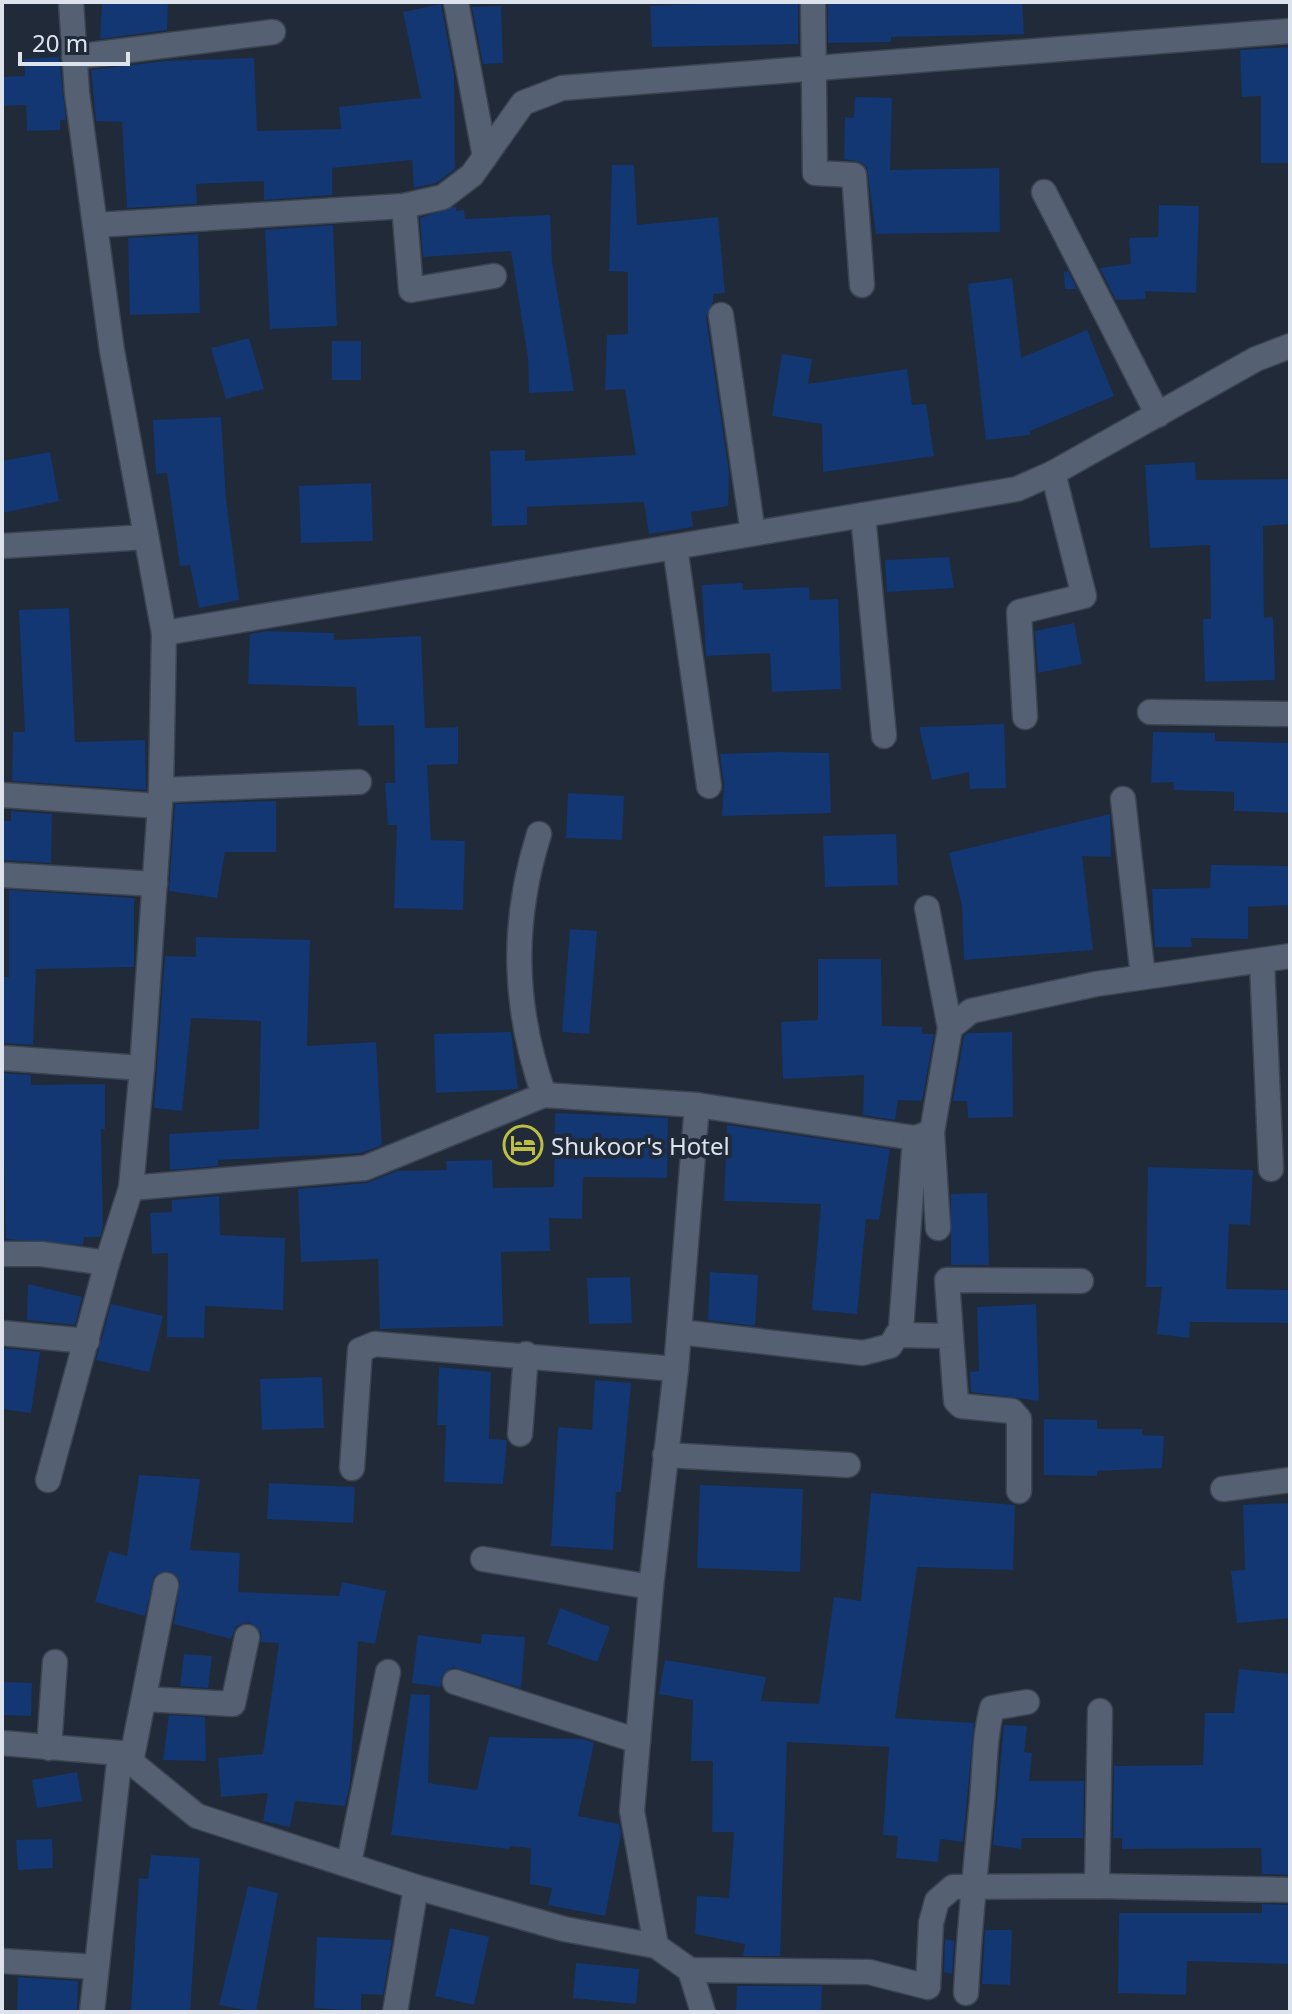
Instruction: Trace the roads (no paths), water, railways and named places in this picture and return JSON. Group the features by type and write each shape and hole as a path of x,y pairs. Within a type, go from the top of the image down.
{"street":[{"path":"48,1480 107,1263 131,1188 155,884 164,633 112,351 74,57 71,2"},
{"path":"456,2 485,157"},
{"path":"813,2 815,173 854,175 862,285"},
{"path":"96,225 404,206 443,197 472,175 523,103 562,88 1290,31"},
{"path":"74,57 273,32"},
{"path":"1044,192 1158,415"},
{"path":"404,206 411,290 494,276"},
{"path":"721,315 753,533"},
{"path":"164,633 1017,489 1053,473 1256,359 1290,346"},
{"path":"1025,717 1019,612 1084,596 1053,473"},
{"path":"863,515 884,736"},
{"path":"2,546 146,537"},
{"path":"675,547 709,786"},
{"path":"1150,712 1290,714"},
{"path":"2,795 160,798 359,782"},
{"path":"1123,799 1143,977"},
{"path":"539,834 525,878 517,941 519,1004 529,1053 544,1095"},
{"path":"2,875 155,884"},
{"path":"679,1332 863,1353 890,1346 901,1329 924,1135 950,1028 927,908"},
{"path":"950,1028 971,1011 1143,977 1290,956"},
{"path":"1262,962 1271,1169"},
{"path":"2,1058 142,1068"},
{"path":"131,1188 365,1168 544,1095 697,1105 924,1135"},
{"path":"656,1946 632,1811 651,1587 676,1369 697,1105"},
{"path":"924,1135 938,1228"},
{"path":"2,1254 41,1254 107,1263"},
{"path":"1019,1491 1019,1419 1012,1411 961,1406 956,1401 947,1280 1081,1281"},
{"path":"2,1333 87,1341"},
{"path":"897,1335 951,1336"},
{"path":"352,1468 360,1350 375,1344 526,1354 676,1369"},
{"path":"520,1434 526,1354"},
{"path":"665,1455 848,1465"},
{"path":"1223,1489 1290,1480"},
{"path":"483,1559 651,1587"},
{"path":"92,2012 126,1758 144,1699 166,1585"},
{"path":"144,1699 233,1704 247,1637"},
{"path":"49,1748 55,1662"},
{"path":"349,1863 388,1672"},
{"path":"455,1682 638,1741"},
{"path":"2,1743 126,1758 197,1816 416,1887 564,1929 656,1946 690,1970 869,1972 928,1987 966,2003 971,1887 982,1798 985,1734 992,1708 1027,1702"},
{"path":"1097,1886 1100,1711"},
{"path":"395,2012 416,1887"},
{"path":"928,1987 931,1923 937,1901 953,1887 1290,1890"},
{"path":"2,1961 96,1967"},
{"path":"690,1970 703,2012"}],"place":[{"name":"Shukoor's Hotel","path":"523,1145"}]}
